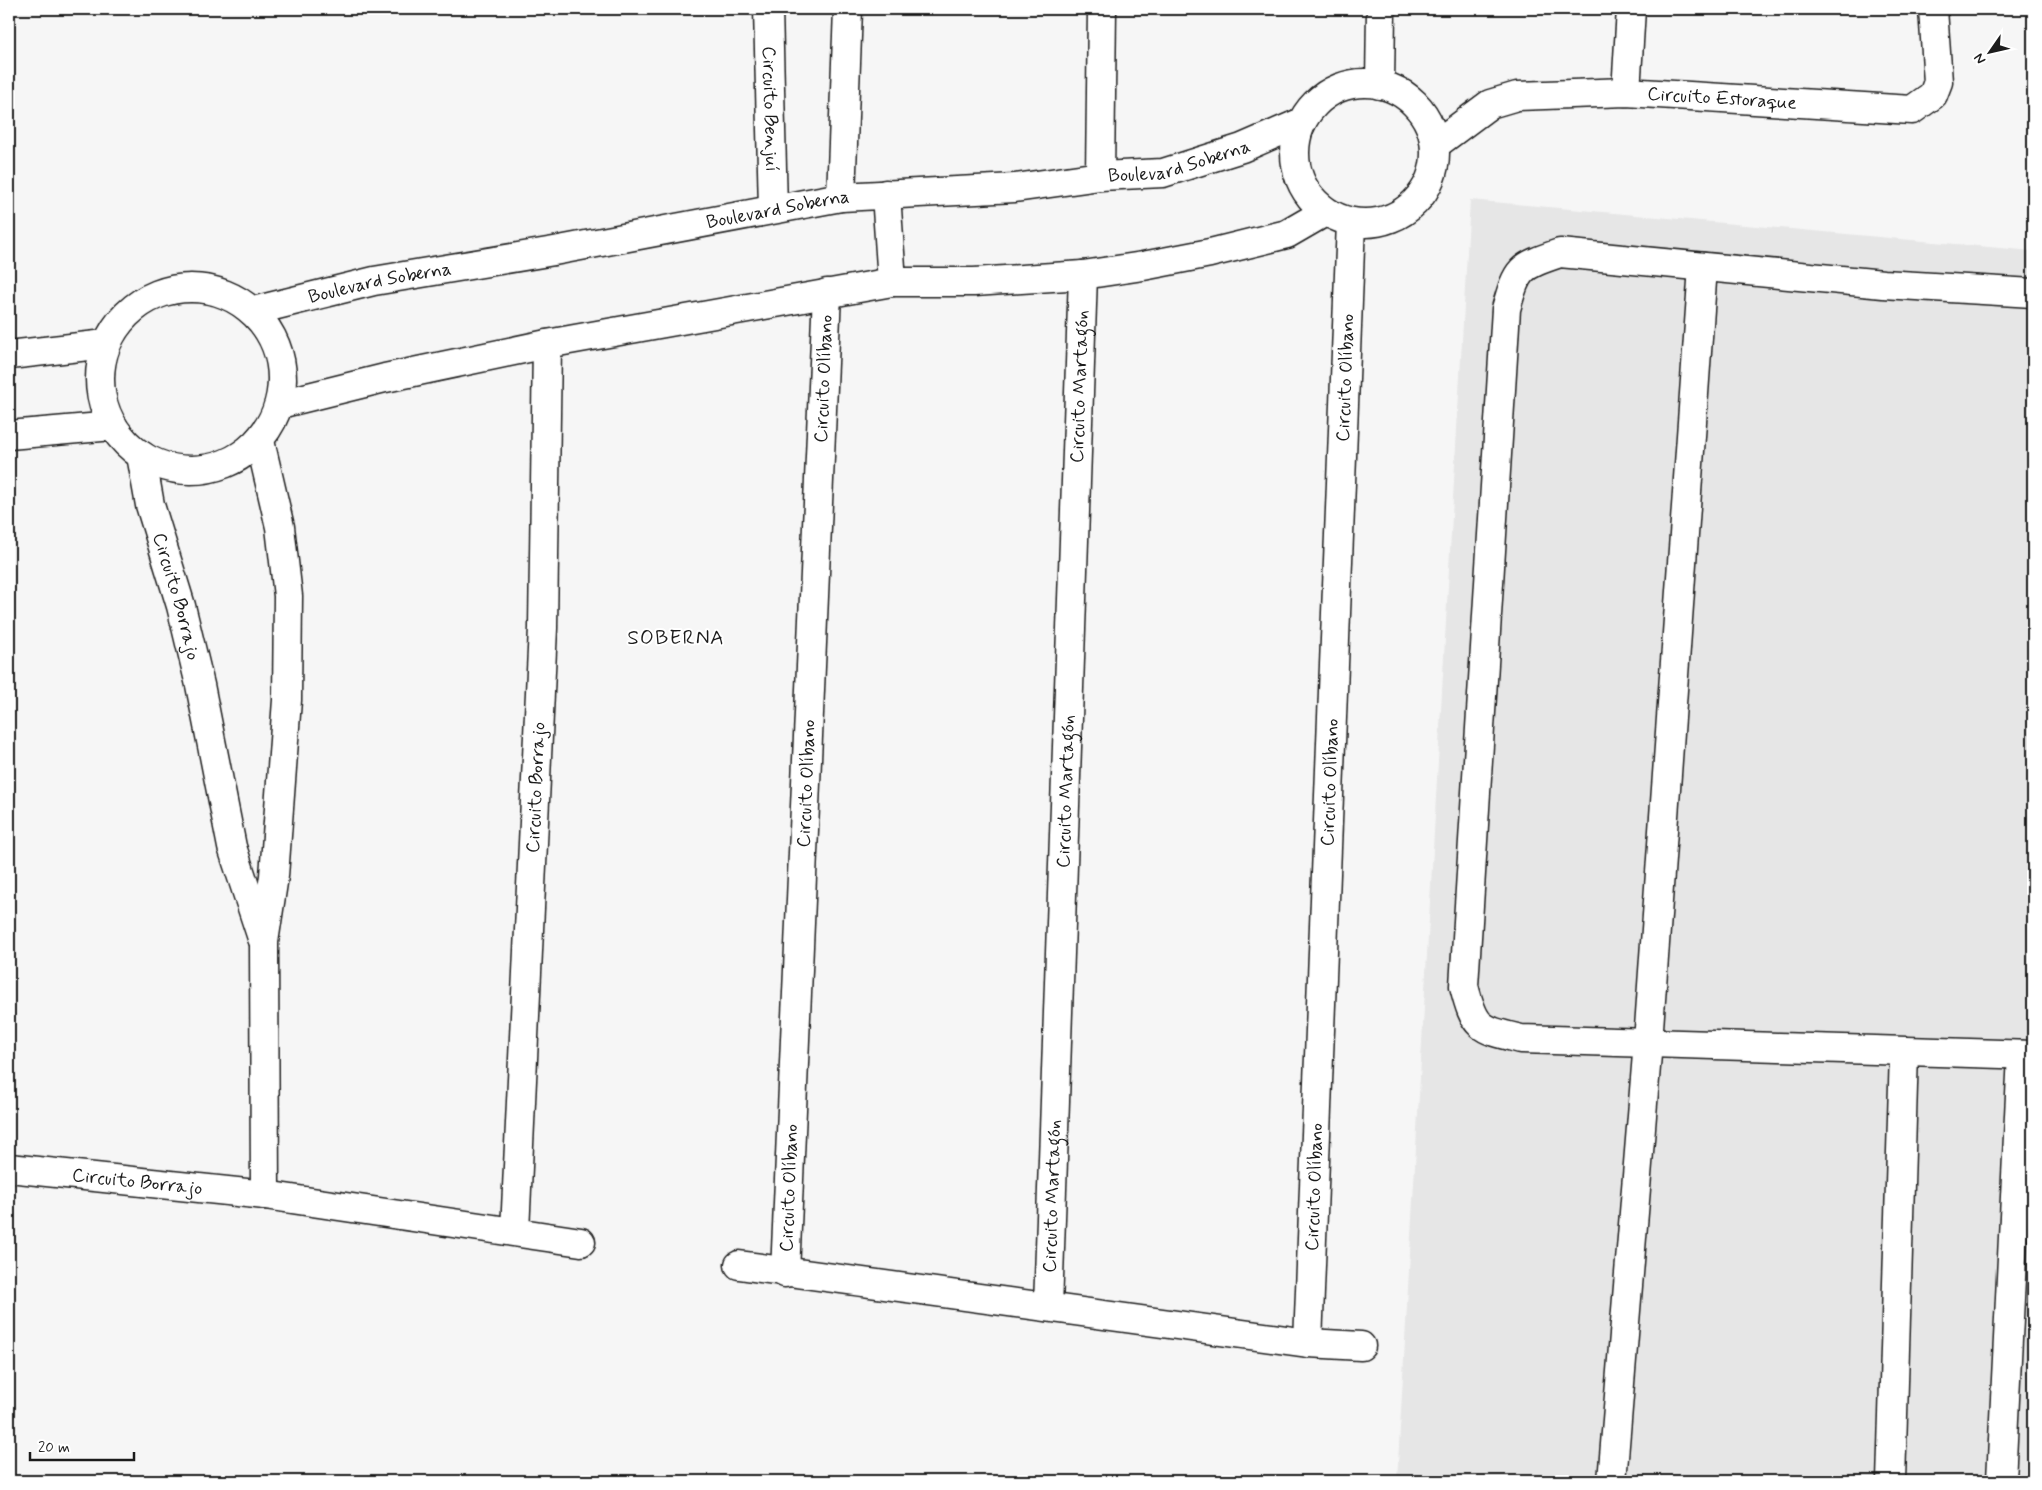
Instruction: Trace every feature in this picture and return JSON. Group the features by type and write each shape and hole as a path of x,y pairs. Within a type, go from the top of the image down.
{"street":[{"name":"Circuito Benjuí","path":"768,9 772,209"},
{"path":"841,197 848,9"},
{"path":"1100,176 1102,9"},
{"path":"1380,85 1381,9"},
{"path":"1626,92 1631,9"},
{"name":"Circuito Estoraque","path":"1435,145 1490,104 1517,96 1626,92 1912,110 1933,95 1938,82 1933,9"},
{"path":"1357,83 1380,85 1400,93 1416,106 1429,124 1435,145 1434,167 1426,188 1412,206 1394,218 1380,221 1351,222 1325,212 1307,194 1297,171 1295,146 1302,122 1316,103 1335,90 1357,83"},
{"name":"Boulevard Soberna","path":"253,311 374,281 554,251 841,197 1015,188 1100,176 1163,173 1242,148 1302,122"},
{"path":"886,194 892,282"},
{"path":"280,404 385,378 547,344 892,282 974,282 1083,275 1210,253 1286,234 1325,212"},
{"name":"Circuito Olíbano","path":"1308,1343 1351,222"},
{"path":"2002,1480 2028,1055 1521,1039 1487,1031 1472,1016 1464,986 1506,309 1515,280 1528,264 1560,254 1883,284 2033,293"},
{"path":"1612,1481 1648,1042 1703,267"},
{"name":"Circuito Martagón","path":"1048,1307 1083,275"},
{"path":"200,287 228,295 253,311 273,338 283,370 280,404 272,424 260,440 235,460 204,470 171,468 141,455 125,442 113,426 102,400 100,372 106,344 121,320 143,300 170,289 200,287"},
{"name":"Circuito Olíbano","path":"785,1273 827,293"},
{"path":"9,355 106,344"},
{"name":"Circuito Borrajo","path":"515,1231 543,628 547,344"},
{"path":"9,435 113,426"},
{"name":"Circuito Borrajo","path":"260,440 280,526 288,596 287,700 274,876 264,942 265,1195"},
{"name":"Circuito Borrajo","path":"141,455 150,505 181,606 200,685 232,847 264,942"},
{"path":"1890,1481 1904,1052"},
{"name":"Circuito Borrajo","path":"9,1168 265,1195 581,1242"},
{"name":"Circuito Olíbano","path":"739,1265 785,1273 1308,1343 1361,1346"}],"shaded area":[{"path":"1470,200 2033,251 2033,1481 1397,1481"}],"district":[{"name":"SOBERNA","path":"676,638"}]}
